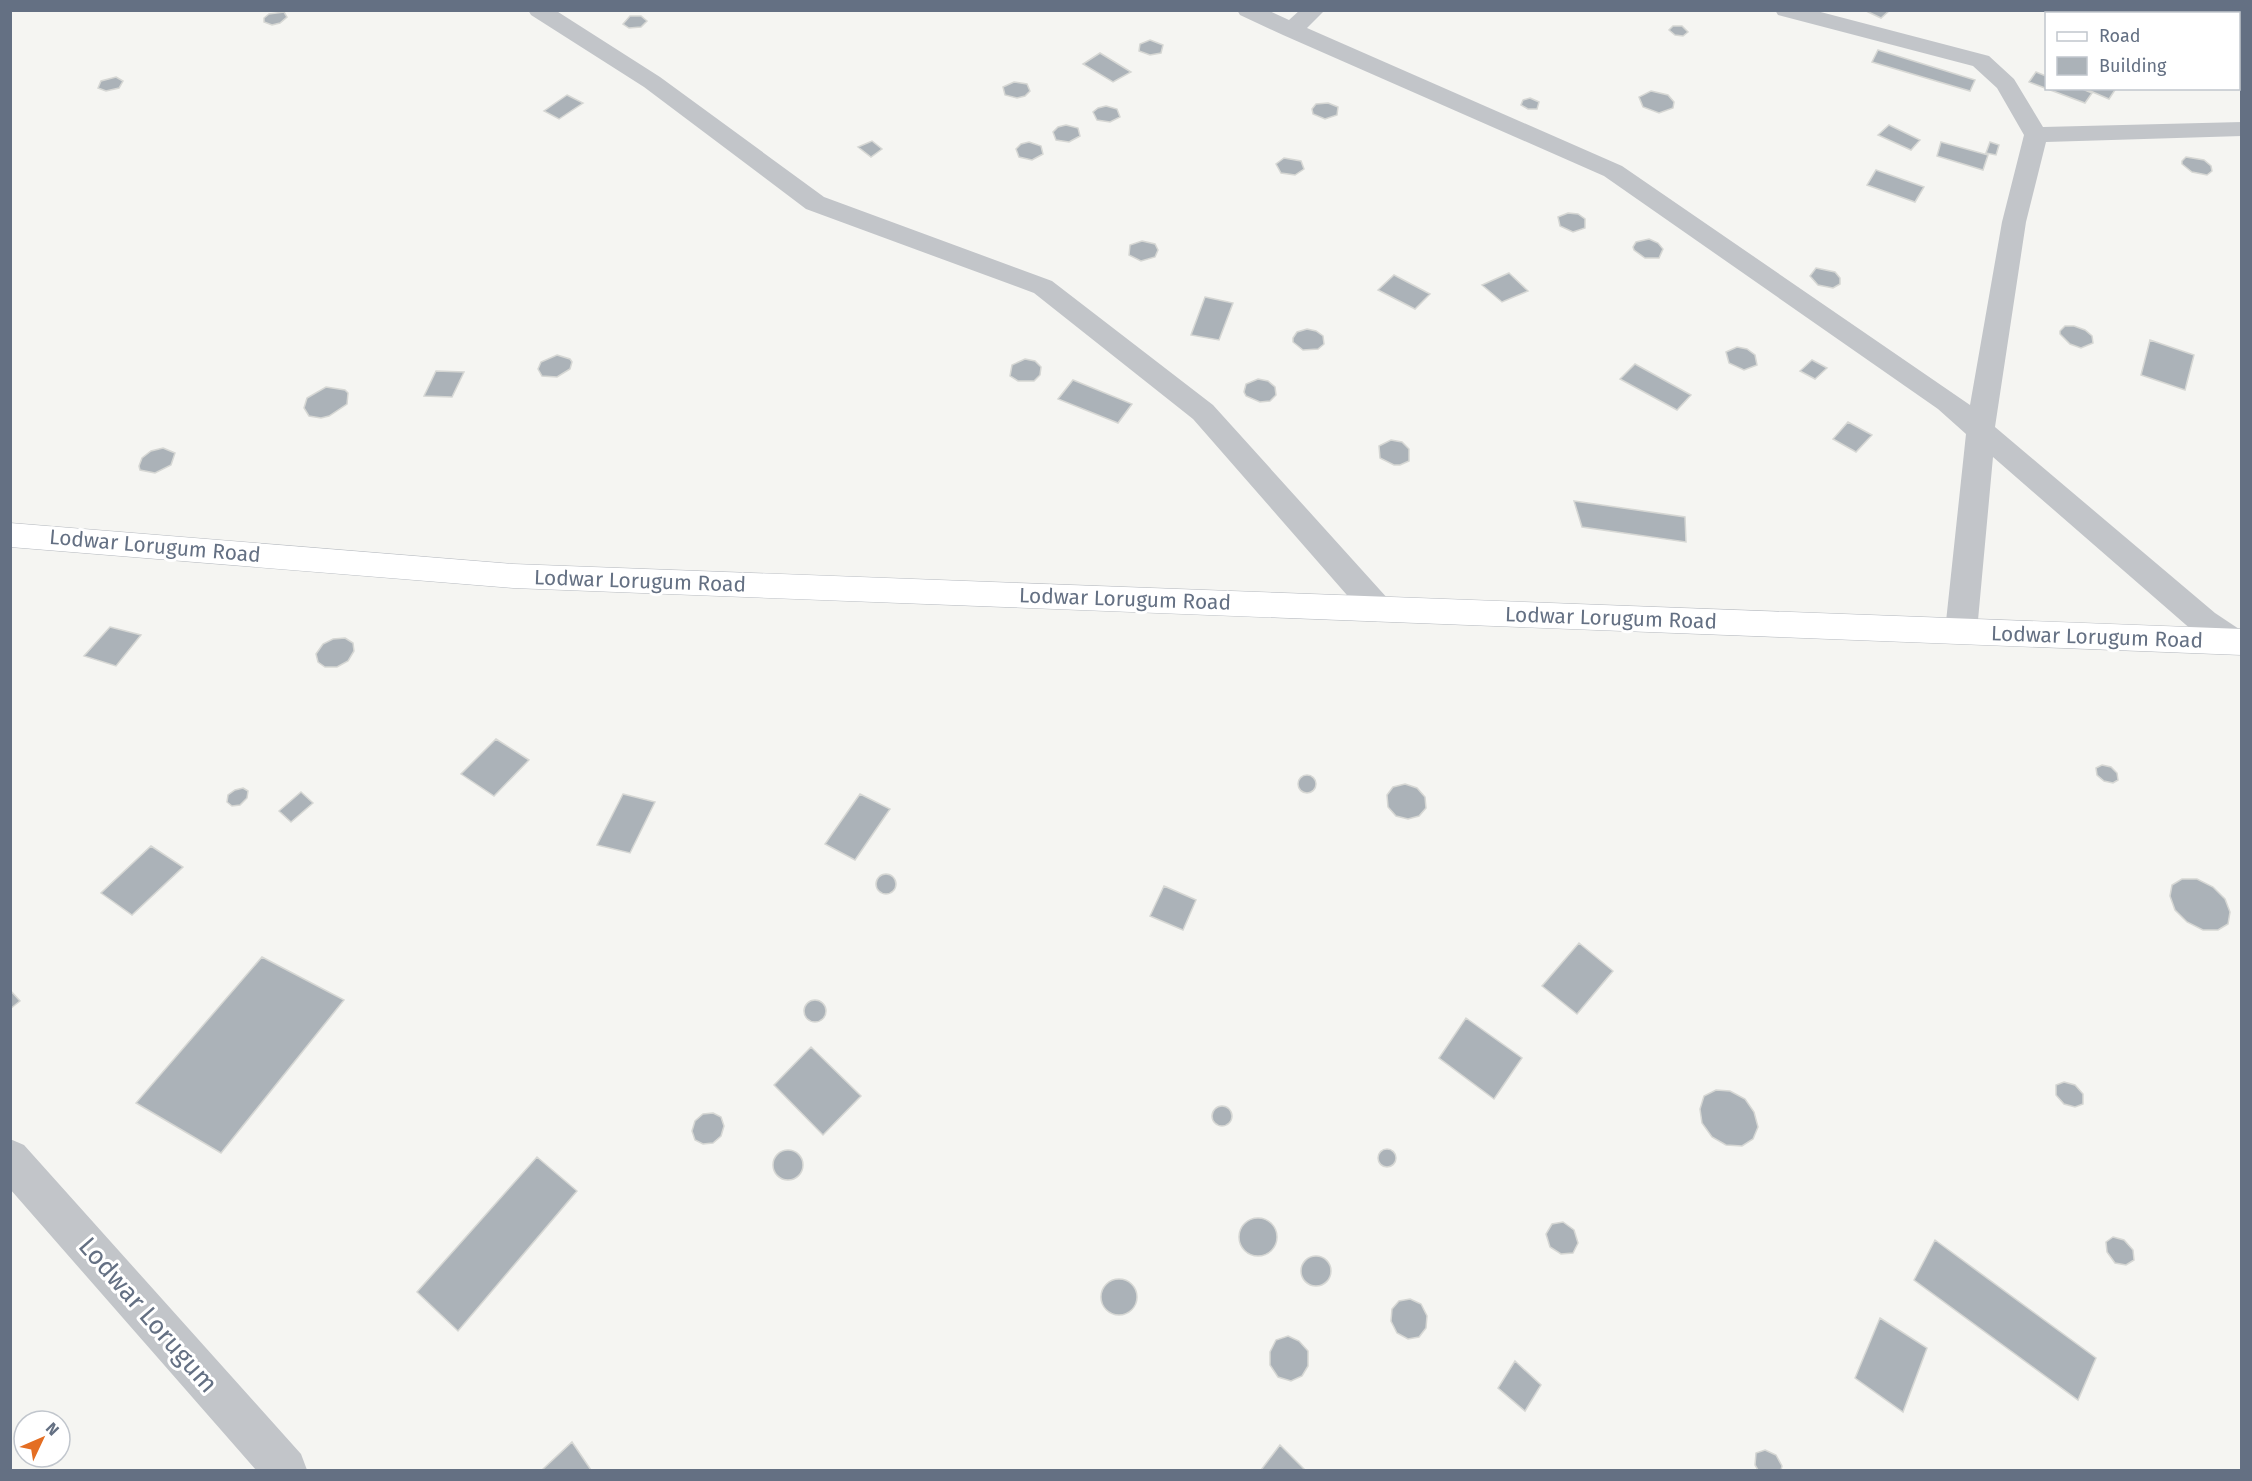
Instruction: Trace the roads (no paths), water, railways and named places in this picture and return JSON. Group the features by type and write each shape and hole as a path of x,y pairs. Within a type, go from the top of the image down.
{"main road":[{"name":"Lodwar Lorugum Road","path":"10,534 513,576 2237,642"}],"street":[{"path":"538,10 652,82 815,203 1043,287 1203,412 1378,609"},
{"path":"1248,10 1612,171 1948,402 2204,622 2237,642"},
{"path":"1291,30 1314,10"},
{"path":"1786,10 1981,61 2006,84 2036,135 2014,222 1983,409 1961,631"},
{"path":"2036,135 2241,129"},
{"name":"Lodwar Lorugum","path":"10,1159 285,1470"}]}
